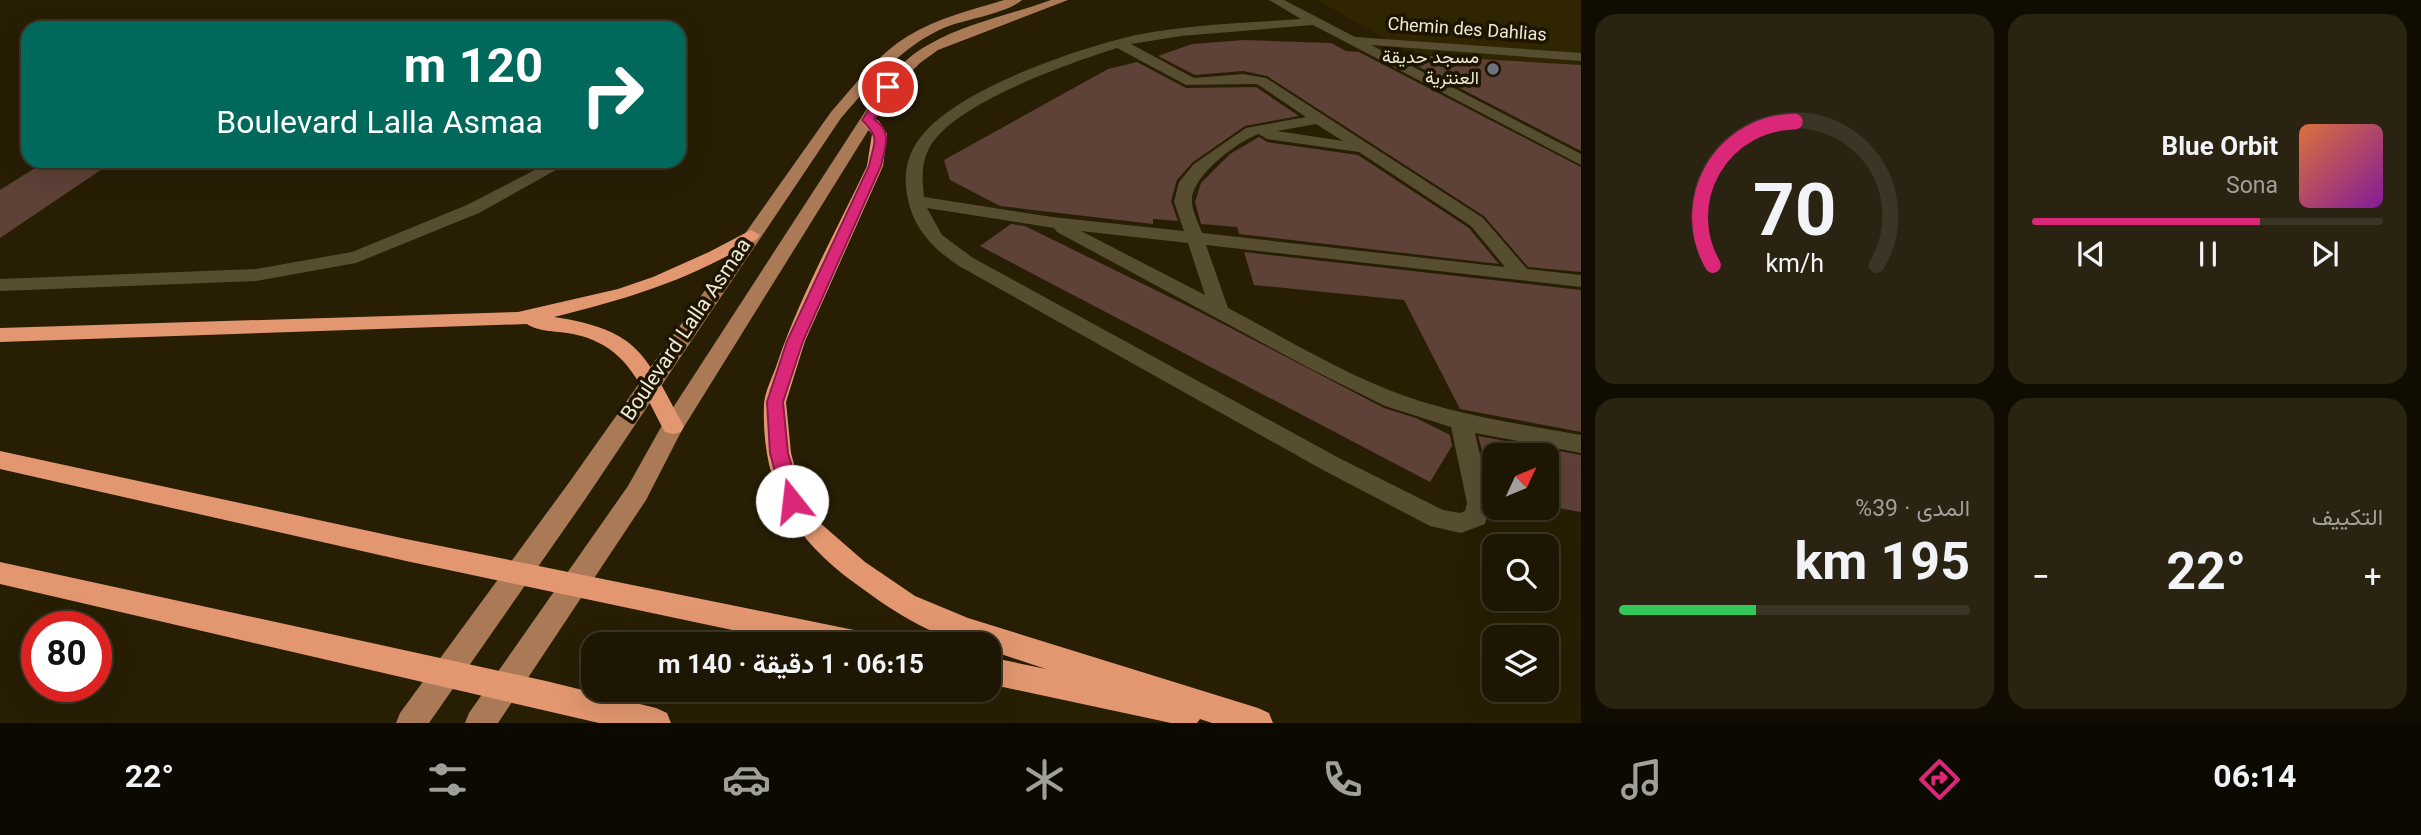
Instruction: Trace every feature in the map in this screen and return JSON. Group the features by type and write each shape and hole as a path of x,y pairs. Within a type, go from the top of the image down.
{"highway":[{"path":"868,120 879,129 881,136 875,166 795,341 775,402 779,453 792,501 810,529 856,570 905,605 965,630 1258,723"},
{"path":"518,319 623,294 660,281 716,256 751,236"},
{"path":"0,335 518,319 564,324 617,343 631,354 673,426"},
{"path":"0,460 406,550 801,632"},
{"path":"0,573 546,695 656,723"},
{"path":"1001,673 1241,723"}],"main road":[{"name":"Boulevard Lalla Asmaa","path":"411,723 577,491 836,115 902,46 927,33 1016,0"},
{"name":"Boulevard Lalla Asmaa","path":"480,723 637,493 673,426 888,87 913,61 932,48 1060,1 1074,0"}],"street":[{"path":"1275,0 1581,160"},
{"path":"1316,21 1184,32 1120,44 1045,69 995,92 935,130 922,146 913,180 924,225 941,246 966,262 1331,464 1438,519 1461,523 1476,517 1479,503 1461,422"},
{"name":"Chemin des Dahlias","path":"1349,39 1581,57"},
{"path":"1120,44 1191,82 1202,83 1236,77 1261,81 1477,222 1490,234 1521,274"},
{"path":"1220,312 1183,202 1187,182 1200,167 1251,131 1318,119"},
{"path":"1251,131 1364,149"},
{"path":"0,285 256,275 356,257 473,209 551,168"},
{"path":"916,201 1052,222 1581,281"},
{"path":"1052,222 1316,363 1393,400 1461,422 1581,444"}],"shaded area":[{"path":"1317,0 1581,0 1581,135 1400,47"}],"building":[{"path":"1244,40 1331,43 1346,51 1359,52 1581,167 1581,272 1528,267 1484,216 1267,76 1243,71 1195,75 1158,56 1192,44"},
{"path":"1394,54 1581,65 1581,151"},
{"path":"1137,62 1186,88 1256,87 1299,116 1245,126 1193,162 1177,180 1171,201 1178,221 1153,219 1153,224 1000,206 950,180 944,160 1108,69"},
{"path":"1259,137 1267,142 1358,155 1469,228 1499,264 1239,234 1237,227 1201,224 1195,202 1201,183 1230,154"},
{"path":"35,168 104,168 0,238 0,190"},
{"path":"1011,224 1025,226 1202,313 1384,408 1416,418 1450,435 1452,446 1430,482 980,246"},
{"path":"1244,252 1581,290 1581,432 1460,409 1404,300 1254,285"},
{"path":"1478,436 1516,443 1482,443 1482,450"},
{"path":"1559,451 1581,455 1581,512 1559,508"}],"place":[{"name":"مسجد حديقة العنترية","path":"1493,69"}],"route":[{"path":"792,501 779,453 775,402 795,341 875,166 881,136 875,124 868,120 888,87"}]}
